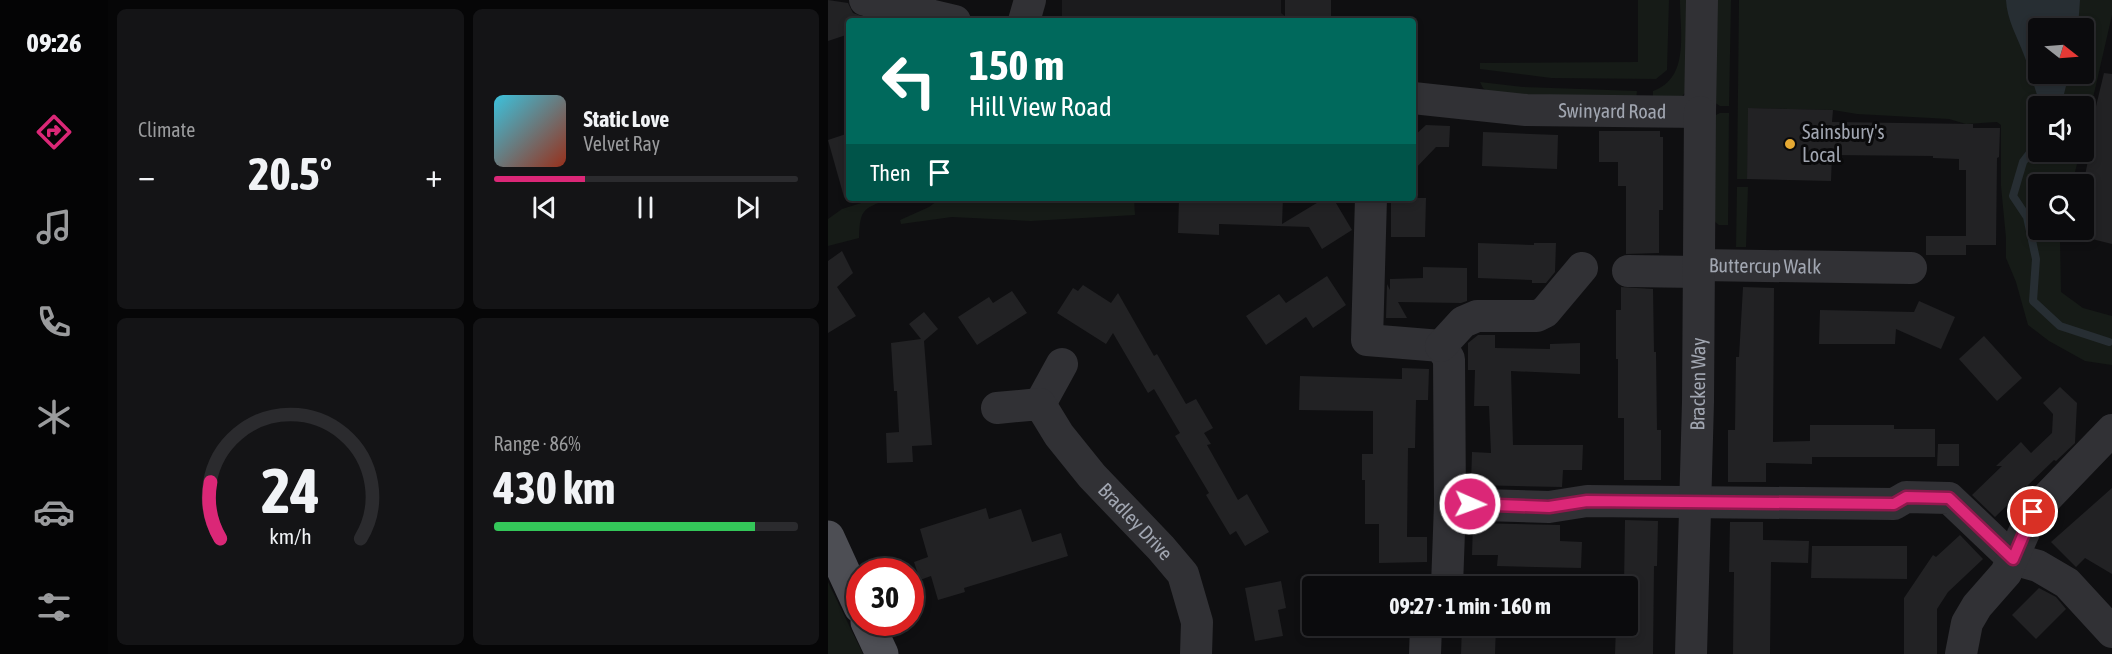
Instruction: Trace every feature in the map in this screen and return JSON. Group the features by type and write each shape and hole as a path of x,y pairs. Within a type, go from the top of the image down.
{"main road":[{"path":"828,537 846,576"},
{"path":"874,636 882,654"}],"street":[{"path":"865,0 942,18"},
{"path":"1025,18 1030,0"},
{"path":"1700,112 1702,0"},
{"name":"Swinyard Road","path":"1416,98 1526,110 1700,112"},
{"name":"Buttercup Walk","path":"1700,112 1698,268 1911,268"},
{"path":"1371,201 1367,340 1441,346"},
{"path":"1441,346 1463,322 1477,316 1537,316 1545,312 1582,268"},
{"path":"1628,271 1698,268"},
{"name":"Bracken Way","path":"1691,654 1698,402 1698,268"},
{"path":"1441,346 1449,359 1450,504 1447,576"},
{"path":"997,408 1040,404 1062,364"},
{"name":"Bradley Drive","path":"1040,404 1059,435 1092,476 1183,574 1197,622 1196,654"},
{"path":"1961,654 1967,623 1977,606 2007,573 2033,512 2112,430"},
{"path":"1450,504 1549,507 1587,501 1894,504 1906,497 1949,498 2013,559 2038,566 2067,583 2112,632"},
{"path":"1425,654 1426,636"}],"shaded area":[{"path":"1062,0 1281,0 1281,13 1285,16 1339,16 1339,18 1062,18"},
{"path":"1638,0 1669,0 1667,70 1656,79 1551,78 1480,69 1480,63 1638,62"},
{"path":"1680,0 1690,0 1685,93 1680,98 1653,100 1653,91 1665,85 1673,76 1678,65 1681,40"},
{"path":"1715,0 1731,0 1729,106 1720,106 1714,102"},
{"path":"1739,0 2112,0 2112,15 2093,96 2028,96 2028,162 2078,162 2074,174 2028,174 2028,240 2060,240 2061,292 2083,308 2112,316 2112,365 2085,361 2049,341 2028,325 2016,282 2006,258 2001,186 2001,125 1997,122 1966,124 1949,119 1857,114 1833,110 1749,108 1747,179 1737,179"},
{"path":"2006,0 2080,0 2079,18 2028,18 2028,67"},
{"path":"1480,82 1523,87 1637,91 1636,100 1604,101 1488,92"},
{"path":"2033,84 2066,84 2064,96 2037,96"},
{"path":"1729,113 1728,225 1719,225 1714,221 1714,116"},
{"path":"1737,187 1748,187 1746,247 1736,247"},
{"path":"867,201 884,201 865,210 862,215 859,238 828,246 828,219 842,209"},
{"path":"937,201 1134,201 1135,215 1031,221 952,217 901,224 900,220"},
{"path":"828,582 846,619 846,636 854,636 863,654 828,654"}],"building":[{"path":"828,0 848,3 853,13 867,18 846,18 846,35 828,41"},
{"path":"1285,0 1331,0 1331,18 1285,18"},
{"path":"2104,73 2112,74 2112,244 2094,240 2094,174 2085,174 2088,162 2094,162 2094,115"},
{"path":"1748,108 1833,110 1832,122 1973,124 1973,128 2000,128 1999,157 1997,158 1996,245 1966,245 1966,255 1926,255 1926,236 1966,236 1966,170 1959,170 1959,159 1933,158 1933,156 1832,155 1831,181 1747,179"},
{"path":"1426,125 1450,126 1449,147 1436,147 1416,168 1416,134"},
{"path":"1599,131 1660,131 1660,137 1663,137 1663,210 1659,210 1659,253 1626,254 1626,186 1618,186 1618,162 1599,162"},
{"path":"1483,132 1558,135 1557,169 1482,166"},
{"path":"846,134 846,197 844,197 828,140"},
{"path":"1416,198 1426,198 1425,237 1391,237 1391,201 1416,201"},
{"path":"1179,201 1283,201 1282,224 1320,201 1335,201 1352,230 1322,249 1309,227 1219,224 1219,235 1178,233"},
{"path":"1478,243 1534,245 1534,243 1556,243 1555,272 1546,283 1532,283 1532,280 1478,278"},
{"path":"842,251 853,273 837,287 856,316 828,333 828,261"},
{"path":"1423,267 1467,268 1467,301 1461,303 1398,302 1407,318 1386,318 1387,284 1390,290 1390,279 1423,278"},
{"path":"1327,276 1346,305 1313,328 1306,317 1266,345 1246,316 1279,294 1286,303"},
{"path":"1083,285 1111,303 1118,293 1154,356 1157,354 1186,404 1196,399 1213,428 1204,433 1211,444 1207,445 1238,500 1247,494 1269,532 1245,546 1236,531 1230,535 1206,495 1209,493 1175,436 1180,433 1154,389 1148,393 1113,333 1106,344 1057,313 1073,288 1078,291"},
{"path":"1621,287 1653,289 1657,430 1661,430 1661,480 1624,480 1624,418 1618,418 1618,359 1616,359 1616,310 1621,310"},
{"path":"1743,287 1774,288 1773,442 1810,441 1810,425 1894,425 1894,429 1935,429 1935,457 1812,457 1812,464 1766,463 1766,482 1728,482 1728,430 1735,430 1736,357 1739,357"},
{"path":"1012,291 1027,313 977,345 958,317 989,297 993,303"},
{"path":"1919,301 1955,317 1941,349 1896,329 1895,344 1819,344 1820,310 1914,312"},
{"path":"924,312 938,329 924,341 932,445 912,446 913,462 887,463 886,433 899,432 891,343 921,339 909,324"},
{"path":"1478,335 1495,335 1495,348 1550,349 1550,344 1580,343 1580,374 1511,371 1513,445 1583,445 1582,470 1563,470 1562,487 1471,485 1472,452 1491,453 1489,406 1474,406 1475,370 1468,370 1468,343"},
{"path":"1984,336 2022,378 1997,401 1959,359"},
{"path":"1402,368 1429,369 1428,400 1416,400 1415,448 1408,448 1407,537 1427,537 1427,562 1379,563 1379,524 1365,524 1365,480 1362,480 1362,454 1373,454 1373,411 1299,410 1300,376 1402,379"},
{"path":"2060,387 2077,403 2075,443 1995,517 1972,495 2002,466 1996,466 2021,442 2031,453 2052,433 2053,414 2043,403"},
{"path":"1938,444 1959,444 1959,466 1937,466"},
{"path":"2112,488 2112,574 2085,558 2076,567 2051,542"},
{"path":"986,508 989,519 1021,509 1032,542 1061,533 1068,556 964,588 965,592 938,600 931,576 924,579 924,558 928,557 920,529"},
{"path":"1625,520 1658,521 1657,566 1654,566 1653,654 1615,654 1616,636 1638,636 1638,576 1624,576"},
{"path":"1730,522 1763,522 1763,540 1809,541 1808,563 1771,562 1770,654 1733,654 1734,572 1729,572"},
{"path":"1473,523 1560,525 1560,541 1582,542 1581,568 1497,566 1498,555 1472,555"},
{"path":"1960,535 1983,559 1948,592 1937,609 1937,654 1904,654 1904,598 1933,555 1936,557"},
{"path":"1812,546 1907,546 1907,579 1811,578"},
{"path":"1281,581 1286,608 1278,610 1283,636 1255,641 1245,588"},
{"path":"2039,588 2056,597 2066,609 2036,639 2012,615"},
{"path":"1462,636 1496,636 1495,654 1461,654"}],"waterway":[{"path":"2028,155 2023,162 2013,196 2027,217 2036,259 2033,301 2060,326 2109,342"}],"place":[{"name":"Sainsbury's Local","path":"1790,144"}],"route":[{"path":"1470,504 1549,507 1587,501 1894,504 1906,497 1949,498 2013,559 2033,512"}]}
